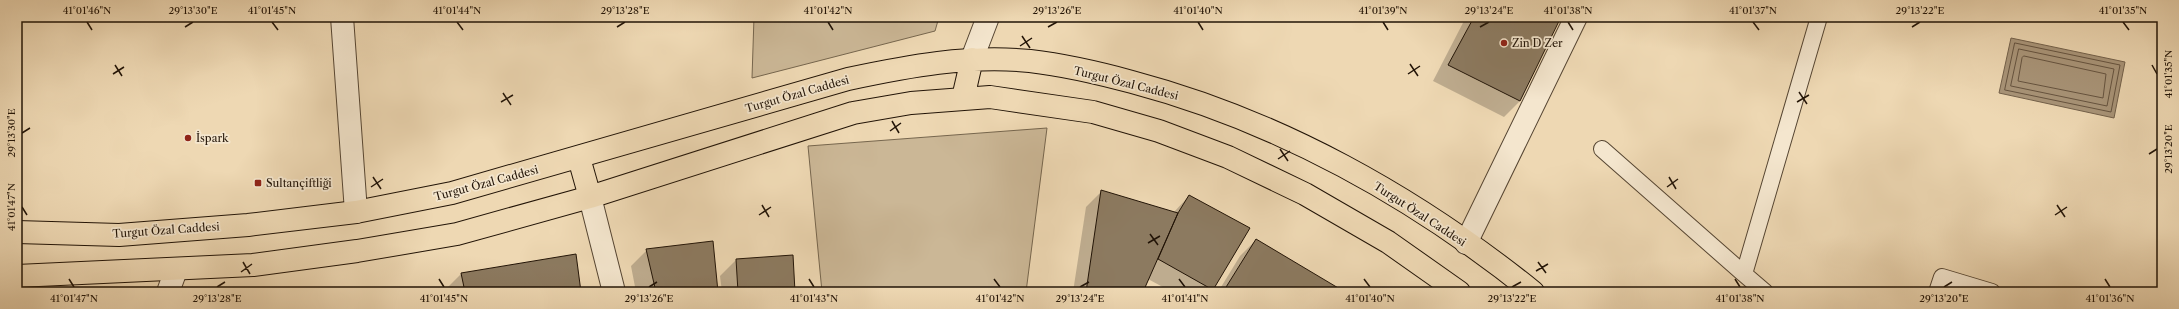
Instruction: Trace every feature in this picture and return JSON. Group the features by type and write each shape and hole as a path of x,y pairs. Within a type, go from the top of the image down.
{"main road":[{"name":"Turgut Özal Caddesi","path":"17,232 119,234 248,225 356,212 452,193 579,158 848,78 916,64 972,59 1037,62 1098,73 1179,96 1245,120 1324,154 1409,204 1533,292"},
{"path":"963,98 972,59"},
{"path":"17,276 176,270 260,264 357,251 449,235 590,197 853,113 911,103 990,97 1027,101 1093,112 1159,131 1228,157 1305,194 1388,242 1459,292"},
{"path":"579,158 590,197"}],"street":[{"path":"342,17 356,212"},
{"path":"972,59 988,17"},
{"path":"1466,243 1576,17"},
{"path":"590,197 614,292"},
{"path":"168,292 176,270"}],"lane":[{"path":"1744,274 1819,17"},
{"path":"1602,149 1766,292"},
{"path":"1937,292 1942,277 1992,292"}],"shaded area":[{"path":"754,17 939,17 935,31 752,78"},
{"path":"1047,128 1026,292 822,292 808,146"}],"water":[{"path":"2011,38 2125,62 2114,118 1999,93"}],"building":[{"name":"Zin D Zer","path":"1474,17 1561,17 1520,101 1448,65"},
{"path":"1101,190 1178,213 1143,292 1086,292"},
{"path":"1189,195 1250,228 1213,290 1158,259 1178,213"},
{"path":"1256,239 1345,292 1223,292"},
{"path":"713,241 718,292 656,292 646,249"},
{"path":"576,254 581,292 465,292 461,273"},
{"path":"793,255 795,292 738,292 736,259"}],"place":[{"name":"Zin D Zer","path":"1504,43"},
{"name":"İspark","path":"188,138"},
{"name":"Sultançiftliği","path":"258,183"}]}
